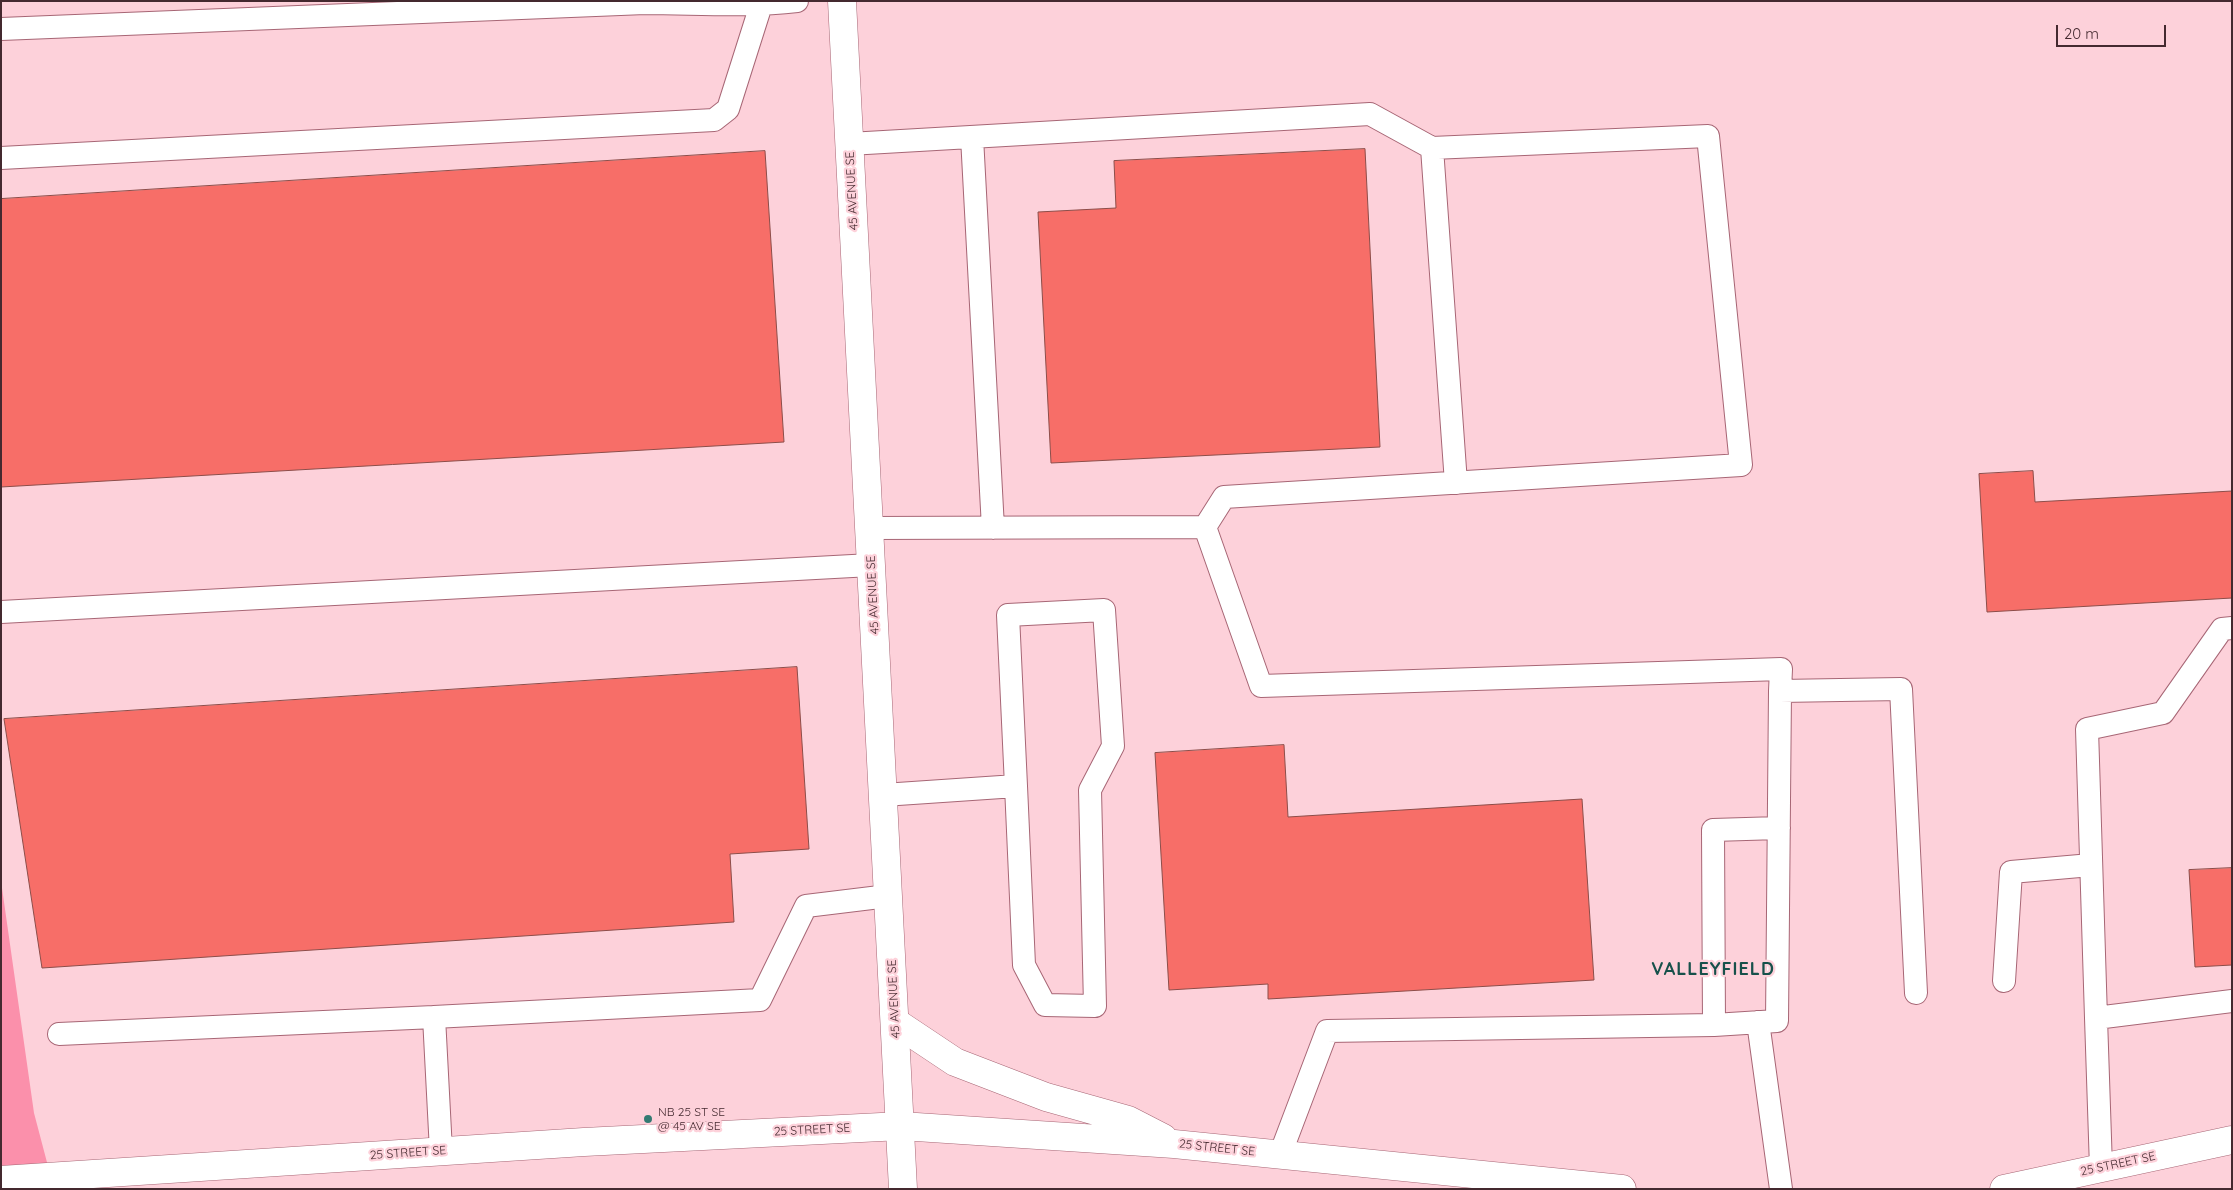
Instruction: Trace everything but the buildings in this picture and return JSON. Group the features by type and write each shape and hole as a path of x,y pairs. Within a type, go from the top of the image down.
{"street":[{"name":"45 AVENUE SE","path":"842,1 903,1189"},
{"path":"895,1022 955,1062 1046,1097 1128,1120 1174,1144"},
{"name":"25 STREET SE","path":"1,1180 584,1142 901,1126 1174,1144 1615,1188"},
{"name":"25 STREET SE","path":"2004,1189 2232,1140"}],"lane":[{"path":"1,29 646,3 723,2 762,5 797,1"},
{"path":"1,158 714,120 728,109 762,5"},
{"path":"849,144 1370,114 1432,148 1708,136 1741,466 1224,497 1205,527"},
{"path":"972,137 992,528"},
{"path":"1432,148 1456,483"},
{"path":"869,528 1205,527"},
{"path":"1205,527 1261,686 1780,669 1777,1021 1714,1025 1328,1031 1280,1155"},
{"path":"1,612 871,565"},
{"path":"1104,610 1113,746 1090,790 1095,1006 1045,1005 1024,965 1016,786 1008,615 1104,610"},
{"path":"2101,1168 2087,728 2163,713 2222,629 2232,628"},
{"path":"1780,691 1901,689 1916,993"},
{"path":"883,795 1016,786"},
{"path":"1714,1025 1713,830 1779,828"},
{"path":"2004,981 2011,872 2092,865"},
{"path":"59,1034 760,1000 806,906 888,896"},
{"path":"2096,1018 2232,1001"},
{"path":"434,1017 441,1151"},
{"path":"1758,1022 1781,1189"}],"shaded area":[{"path":"1,881 34,1113 54,1189 1,1189"}],"place":[{"name":"NB 25 ST SE @ 45 AV SE","path":"648,1119"}],"district":[{"name":"VALLEYFIELD","path":"1713,970"}]}
